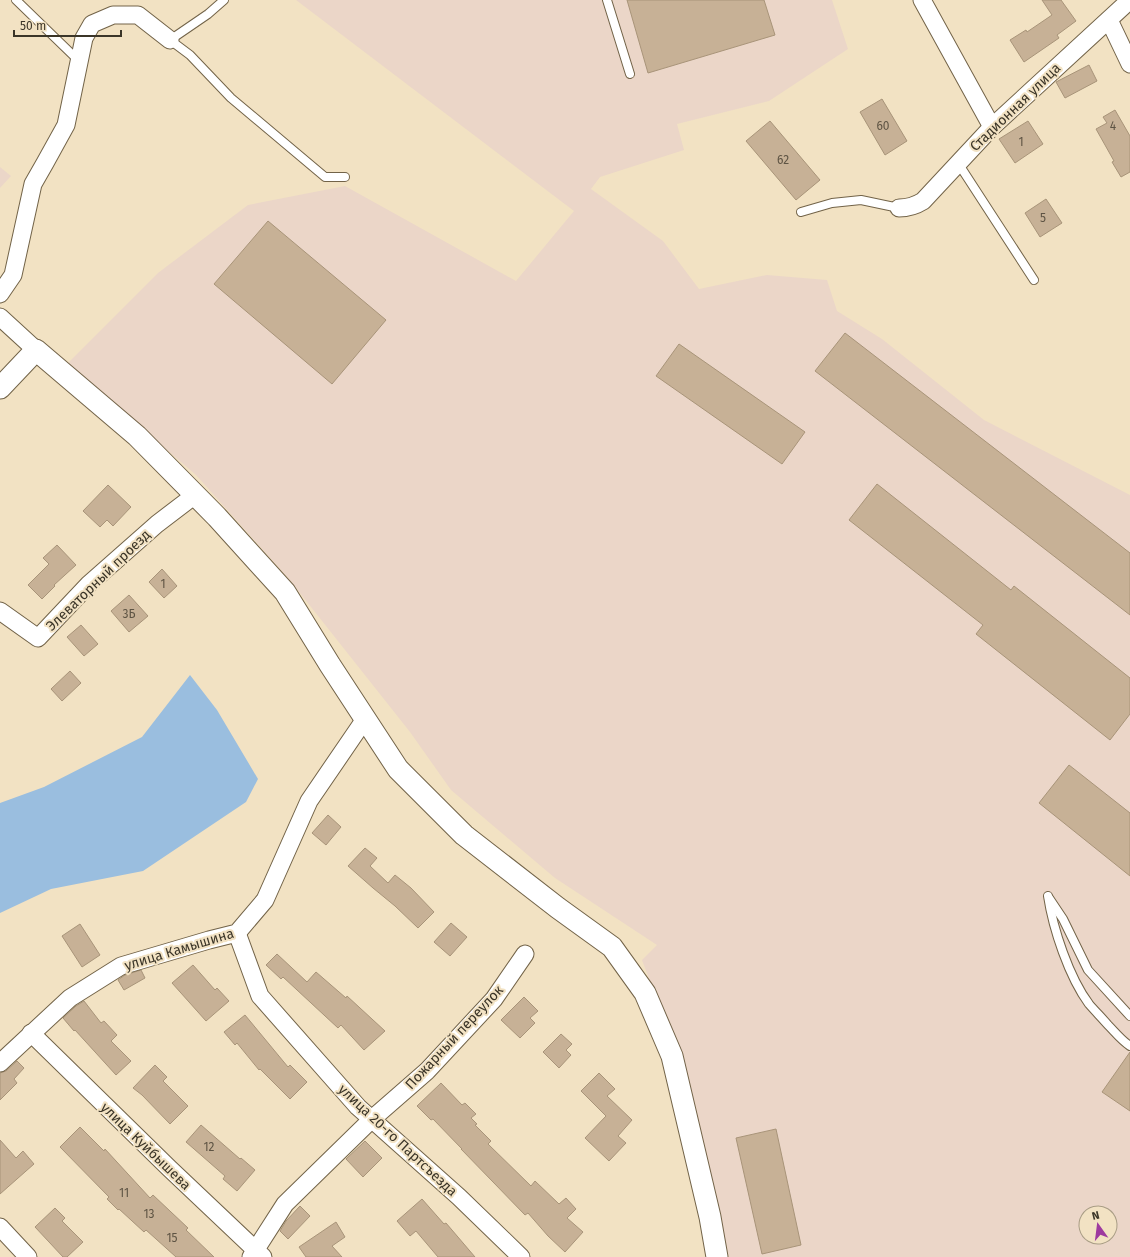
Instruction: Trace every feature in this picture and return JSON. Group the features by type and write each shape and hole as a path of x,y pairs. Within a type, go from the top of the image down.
{"street":[{"path":"922,0 992,127"},
{"name":"Стадионная улица","path":"899,208 909,208 923,201 992,127 1130,0"},
{"path":"0,294 13,275 33,184 66,124 84,38 92,24 113,15 138,16 170,40"},
{"path":"1109,20 1130,64"},
{"path":"0,317 36,350 137,436 217,517 284,592 398,769 464,835 558,908 612,947 645,993 672,1056 708,1210 717,1257"},
{"path":"0,388 36,350"},
{"name":"Элеваторный проезд","path":"0,611 38,638 89,584 157,524 195,495"},
{"name":"улица Камышина","path":"0,1063 70,998 120,966 237,933 265,900 309,801 365,719"},
{"name":"улица 20-го Партсъезда","path":"237,933 260,996 358,1107 459,1197 521,1257"},
{"name":"Пожарный переулок","path":"257,1254 285,1204 372,1119 426,1071 494,999 525,954"},
{"name":"улица Куйбышева","path":"31,1033 257,1254"},
{"path":"0,1227 28,1257"}],"lane":[{"path":"16,0 79,61"},
{"path":"224,0 208,14 170,40 190,55 231,98 325,177 345,177"},
{"path":"607,0 630,74"},
{"path":"958,163 1034,280"},
{"path":"801,212 832,203 861,200 899,208"},
{"path":"1130,1016 1088,970 1063,919 1048,896 1057,933 1076,983 1089,1004 1122,1040 1130,1046"}],"shaded area":[{"path":"296,0 832,0 848,49 769,101 677,124 684,150 600,177 591,189 663,241 699,289 767,275 827,280 837,311 882,339 984,420 1130,495 1130,1257 729,1257 690,1086 642,960 657,945 555,878 451,790 410,732 288,578 196,475 67,364 158,273 248,205 345,186 516,281 574,211"},
{"path":"0,167 11,176 0,188"}],"water":[{"path":"190,675 217,710 258,779 246,802 143,871 51,889 0,913 0,803 44,787 142,737"}],"building":[{"path":"627,0 764,0 775,35 648,73"},
{"path":"1042,0 1061,0 1076,21 1057,35 1059,38 1024,62 1010,40 1026,30 1027,32 1052,15"},
{"path":"1089,65 1097,81 1065,98 1056,82"},
{"path":"882,99 907,141 885,155 860,112"},
{"path":"1115,110 1130,136 1130,172 1121,177 1096,129 1107,123 1103,117"},
{"path":"770,121 820,180 796,200 746,141"},
{"path":"1028,121 1043,144 1015,163 999,139"},
{"path":"1046,199 1062,223 1040,237 1025,213"},
{"path":"268,221 386,320 332,384 214,284"},
{"path":"845,333 1130,553 1130,615 815,371"},
{"path":"679,344 805,432 782,464 656,376"},
{"path":"877,484 1011,590 1014,586 1130,678 1130,714 1110,740 976,634 983,625 849,520"},
{"path":"108,485 131,507 113,526 107,520 100,527 83,511"},
{"path":"57,545 76,565 54,585 55,586 42,599 28,585 49,564 43,558"},
{"path":"162,569 177,586 164,598 149,582"},
{"path":"129,595 148,616 129,632 111,611"},
{"path":"81,625 98,644 84,656 67,637"},
{"path":"70,671 81,683 62,701 51,689"},
{"path":"1069,765 1130,813 1130,876 1039,803"},
{"path":"328,815 341,827 326,845 312,833"},
{"path":"365,848 377,858 370,866 388,883 395,875 411,888 434,912 418,928 395,906 348,866"},
{"path":"451,923 467,937 450,956 434,942"},
{"path":"80,924 100,955 82,967 62,936"},
{"path":"277,954 307,982 316,972 346,998 347,996 385,1031 364,1050 341,1025 338,1028 283,977 281,979 266,965"},
{"path":"193,965 215,990 217,988 229,1001 206,1021 172,983"},
{"path":"141,970 145,978 124,990 118,980 125,975"},
{"path":"524,997 538,1011 530,1018 535,1023 520,1038 501,1020"},
{"path":"84,1001 101,1023 104,1021 117,1035 111,1041 131,1061 116,1075 63,1018"},
{"path":"245,1015 288,1067 290,1065 307,1082 290,1099 260,1069 259,1070 237,1043 235,1045 224,1032"},
{"path":"561,1034 572,1044 566,1050 571,1055 559,1068 543,1052"},
{"path":"1130,1052 1130,1111 1102,1092"},
{"path":"17,1061 24,1068 14,1079 17,1083 0,1100 0,1073 6,1071"},
{"path":"155,1065 167,1077 163,1081 188,1106 170,1124 142,1095 133,1088"},
{"path":"599,1073 615,1089 607,1096 632,1120 618,1136 626,1143 609,1161 585,1138 606,1116 581,1091"},
{"path":"441,1083 462,1105 465,1103 476,1114 471,1118 477,1124 475,1125 491,1141 488,1144 531,1186 535,1181 559,1204 566,1198 576,1209 567,1218 583,1232 565,1252 548,1236 528,1213 525,1215 433,1119 431,1120 417,1106"},
{"path":"201,1125 255,1170 237,1191 223,1179 225,1176 186,1142"},
{"path":"80,1127 104,1151 105,1149 150,1198 153,1195 188,1228 186,1230 214,1257 176,1257 146,1230 144,1232 119,1209 118,1210 107,1199 109,1197 60,1147"},
{"path":"776,1129 801,1245 762,1254 736,1138"},
{"path":"0,1140 16,1158 23,1151 34,1164 0,1194"},
{"path":"365,1141 382,1158 363,1177 346,1159"},
{"path":"422,1199 444,1224 446,1223 475,1257 438,1257 416,1231 410,1236 397,1221"},
{"path":"300,1206 310,1216 288,1239 280,1231 286,1221"},
{"path":"55,1208 65,1218 62,1221 83,1242 67,1257 63,1257 35,1227"},
{"path":"336,1222 345,1237 332,1246 342,1257 306,1257 299,1247"}]}
